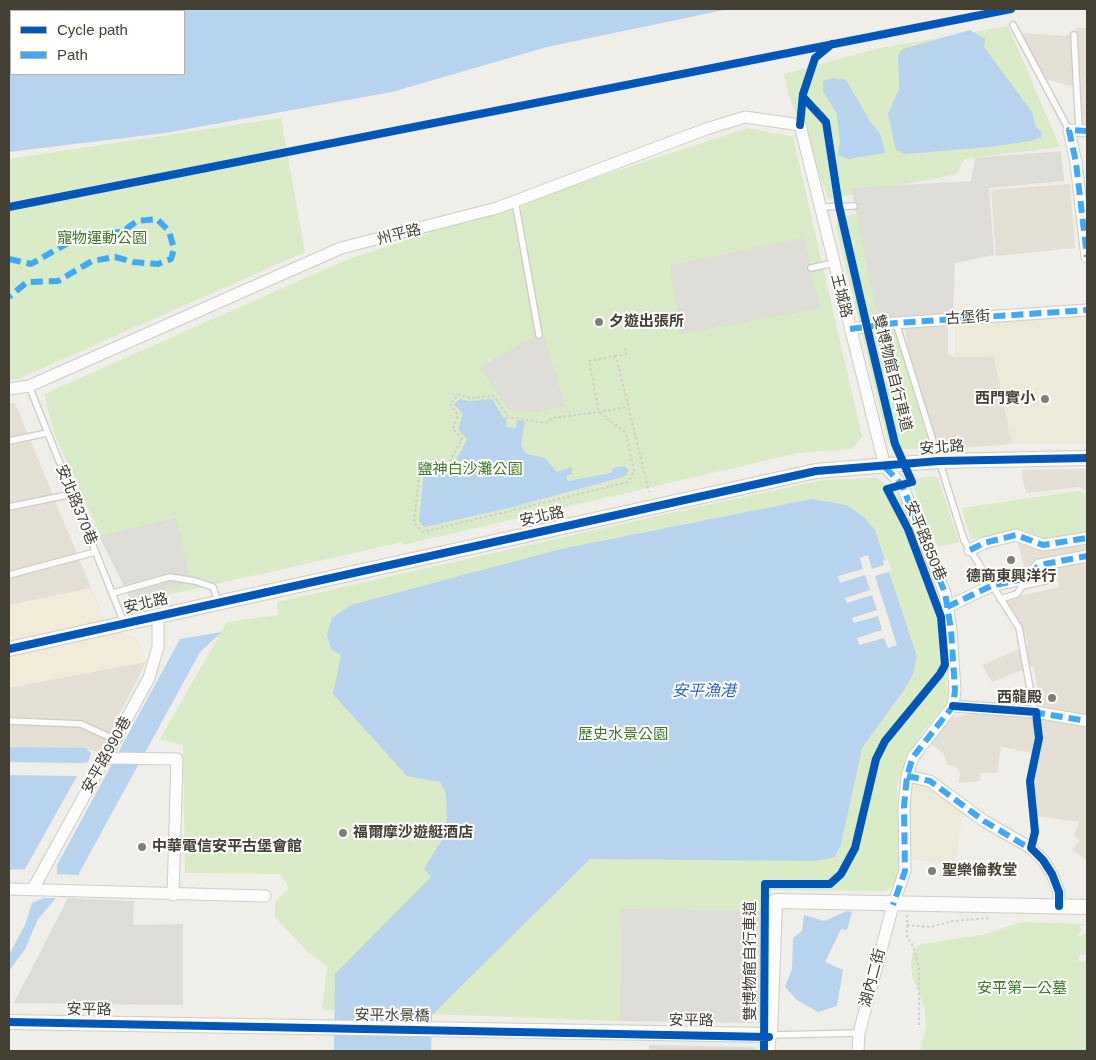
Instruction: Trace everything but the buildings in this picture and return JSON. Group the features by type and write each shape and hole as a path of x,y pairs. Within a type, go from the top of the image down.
{"street":[{"name":"州平路","path":"9,390 29,386 341,248 422,229 515,202 745,116 800,125"},
{"name":"王城路","path":"800,125 885,467"},
{"path":"1079,130 1076,163 1087,257"},
{"name":"古堡街","path":"850,330 896,323 1087,310"},
{"name":"安北路","path":"9,650 218,602 816,471 885,467 939,461 1087,458"},
{"name":"安平路850巷","path":"885,467 902,485 945,593 955,681 953,706"},
{"path":"970,550 984,543 1016,535 1043,545 1087,538"},
{"path":"947,607 991,586 1027,578 1038,565 1087,556"},
{"name":"安平路990巷","path":"33,889 107,758 149,678 156,660 159,637 158,623 155,616"},
{"path":"893,905 905,871 904,806 907,776 913,757 953,706 1036,712 1087,721"},
{"path":"107,758 177,759 173,895"},
{"path":"907,776 930,781 984,821 1031,848 1043,860 1052,874 1059,892 1059,906"},
{"path":"9,889 173,895 265,896"},
{"path":"769,1051 775,901 893,905 1087,907"},
{"name":"湖內二街","path":"858,1051 858,1033 893,905"},
{"name":"安平路","path":"9,1022 170,1025"},
{"name":"安平水景橋","path":"170,1025 613,1034"},
{"name":"安平路","path":"613,1034 770,1036"}],"lane":[{"path":"1013,25 1079,130"},
{"path":"1074,35 1079,130"},
{"path":"515,202 539,335"},
{"path":"820,207 854,206"},
{"path":"810,268 834,263"},
{"path":"896,323 964,540 1019,628 1036,712 1039,738 1030,781 1035,832 1031,848"},
{"name":"安北路370巷","path":"29,386 124,623"},
{"path":"9,441 47,433"},
{"path":"9,507 72,494"},
{"path":"9,575 95,552"},
{"path":"113,593 170,577 195,580 213,587 218,602"},
{"path":"1000,599 1016,594 1022,586 1046,581"},
{"path":"9,722 81,724 116,740"},
{"path":"770,1036 858,1033"}],"path":[{"path":"625,348 626,354 589,361 599,412 626,433 634,471 628,482 423,532 414,523 420,467 450,460 462,440 454,429 458,415 450,404 459,394 470,398 494,396 508,417 546,423 552,418 599,412 628,407"},
{"path":"616,356 649,492"},
{"path":"907,905 907,937 913,946 919,968 919,1025"},
{"path":"907,925 930,927 952,921 976,921 993,918"}],"shaded area":[{"path":"1078,28 1087,28 1087,124 1083,127 1080,89 1043,78 1021,33 1066,36"},
{"path":"1061,151 1064,181 989,188 994,255 955,263 953,315 878,320 851,188 971,181 975,158"},
{"path":"1070,184 1075,248 996,256 991,190"},
{"path":"804,238 820,308 681,334 670,265"},
{"name":"西門實小","path":"1079,316 1087,323 1087,444 1012,444 994,356 955,357 955,325"},
{"path":"948,326 948,355 955,357 994,356 1012,444 945,449 938,444 909,356 905,328"},
{"path":"543,332 565,406 532,413 508,410 480,367"},
{"path":"15,403 111,636 121,633 137,638 146,662 100,753 85,748 9,750 9,404"},
{"path":"1087,469 1087,491 1079,487 1026,493 1022,478 1022,470"},
{"path":"176,518 191,582 130,598 99,536"},
{"path":"1017,539 1087,540 1087,860 1072,850 1080,840 1074,836 1079,822 1036,816 1031,785 1038,754 1001,747 997,773 981,773 980,781 958,783 960,774 955,766 948,765 944,754 930,743 952,718 980,712 1037,715 1042,707 1033,666 992,682 982,665 1028,645 1022,628 1006,599 1059,587 1056,566 1038,569 1030,577 1025,571"},
{"path":"91,588 111,636 121,633 137,638 146,662 9,688 9,605"},
{"path":"910,781 924,784 963,813 956,863 909,860 907,814"},
{"path":"68,898 134,901 133,925 183,924 183,1005 14,1003"},
{"path":"621,909 763,911 762,1023 620,1021"},
{"path":"649,1045 753,1047 760,1051 649,1051"}],"green space":[{"path":"1008,26 1060,147 964,159 957,174 829,199 789,96 784,74 880,48"},
{"name":"寵物運動公園","path":"281,118 305,252 18,379 9,380 9,159"},
{"name":"鹽神白沙灘公園","path":"748,128 793,137 862,437 852,449 798,453 403,545 403,542 132,603 55,436 44,394 346,260"},
{"path":"853,214 861,218 929,443 926,449 897,449 888,442 836,227 838,219"},
{"path":"931,476 938,478 959,542 939,547 935,542 914,487 916,479"},
{"name":"歷史水景公園","path":"877,478 901,497 928,564 942,613 948,702 925,729 906,757 897,787 899,868 894,884 886,891 762,890 762,1023 620,1021 322,1010 327,966 308,952 275,917 275,902 289,888 281,874 185,873 183,745 160,739 227,622 278,615 277,602 684,510 823,480"},
{"path":"1078,491 1087,494 1087,533 1038,541 1017,531 971,539 962,508"},
{"name":"安平第一公墓","path":"1022,922 1085,924 1080,927 1082,931 1077,934 1079,937 1087,932 1087,954 1080,955 1078,961 1087,961 1087,1051 920,1051 926,1027 925,1009 912,976 911,962 914,950 921,944 982,935"}],"water":[{"path":"9,9 729,9 547,47 392,92 165,133 9,152"},
{"path":"970,30 985,39 984,47 1032,112 1036,127 1041,131 1041,137 1031,141 989,147 905,154 896,150 888,114 899,89 898,55 903,49"},
{"path":"833,78 846,80 871,123 880,133 885,153 848,159 838,155 840,142 837,114 823,91 823,81"},
{"path":"460,399 469,401 492,399 503,417 507,418 506,427 516,428 517,420 525,421 521,443 523,450 527,454 545,458 557,472 572,467 572,474 566,476 568,481 611,473 614,468 622,466 626,467 629,471 623,477 509,508 424,527 419,521 424,472 451,465 460,454 467,439 458,429 463,414 454,404"},
{"name":"安平漁港","path":"812,499 846,505 863,516 875,530 917,657 912,676 906,687 862,748 841,844 835,857 814,861 590,859 432,1015 431,1051 334,1051 335,974 431,877 424,869 443,838 447,818 446,793 440,782 407,776 333,694 341,655 331,649 327,635 332,618 351,605 561,549"},
{"path":"222,632 200,652 78,875 57,874 57,865 180,639"},
{"path":"9,747 86,748 91,753 88,762 80,763 9,762"},
{"path":"9,775 77,776 25,869 9,870"},
{"path":"44,898 56,898 38,919 25,949 9,971 9,955 25,925 32,903"},
{"path":"847,911 852,912 847,930 841,929 825,962 843,970 837,1006 818,1012 797,1000 785,987 792,969 793,938 802,931 804,915 824,921"}],"pier":[{"path":"868,555 872,569 884,565 883,561 888,559 892,571 875,576 897,645 888,648 884,638 859,645 857,638 882,630 878,616 854,623 852,618 877,610 872,595 847,603 845,598 870,590 865,575 840,583 838,576 863,569 860,558"}],"marked path":[{"path":"1087,131 1069,130 1076,163 1087,257"},
{"path":"9,259 31,264 84,234 122,232 137,221 157,219 169,231 174,249 171,259 158,264 133,262 115,257 92,261 58,281 27,282 9,297"},
{"path":"850,329 896,323 1087,310"},
{"path":"885,467 902,485 945,593 951,630 955,690 953,706 913,757 907,776 904,806 905,871 893,905"},
{"path":"970,550 984,543 1016,535 1043,545 1087,538"},
{"path":"947,607 991,586 1027,578 1039,565 1087,556"},
{"path":"1033,712 1087,721"},
{"path":"907,776 930,781 984,821 1034,851"}],"cycle path":[{"path":"9,207 1011,9"},
{"path":"800,125 803,94 815,58 832,44"},
{"name":"雙博物館自行車道","path":"764,1051 765,884 830,884 841,874 855,848 876,759 885,741 940,674 945,665 941,617 908,529 887,489 912,482 895,444 867,327 839,206 826,122 803,97"},
{"path":"9,649 816,471 939,461 1087,458"},
{"path":"953,706 1036,712 1039,738 1030,781 1035,832 1031,848 1043,860 1052,874 1059,892 1059,906"},
{"path":"9,1022 769,1037"}],"place":[{"name":"夕遊出張所","path":"599,322"},
{"name":"西門實小","path":"1045,399"},
{"name":"德商東興洋行","path":"1011,560"},
{"name":"西㡣殿","path":"1052,698"},
{"name":"福爾摩沙遊艇酒店","path":"343,833"},
{"name":"中華電信安平古堡會館","path":"142,847"},
{"name":"聖樂倫教堂","path":"932,871"}]}
